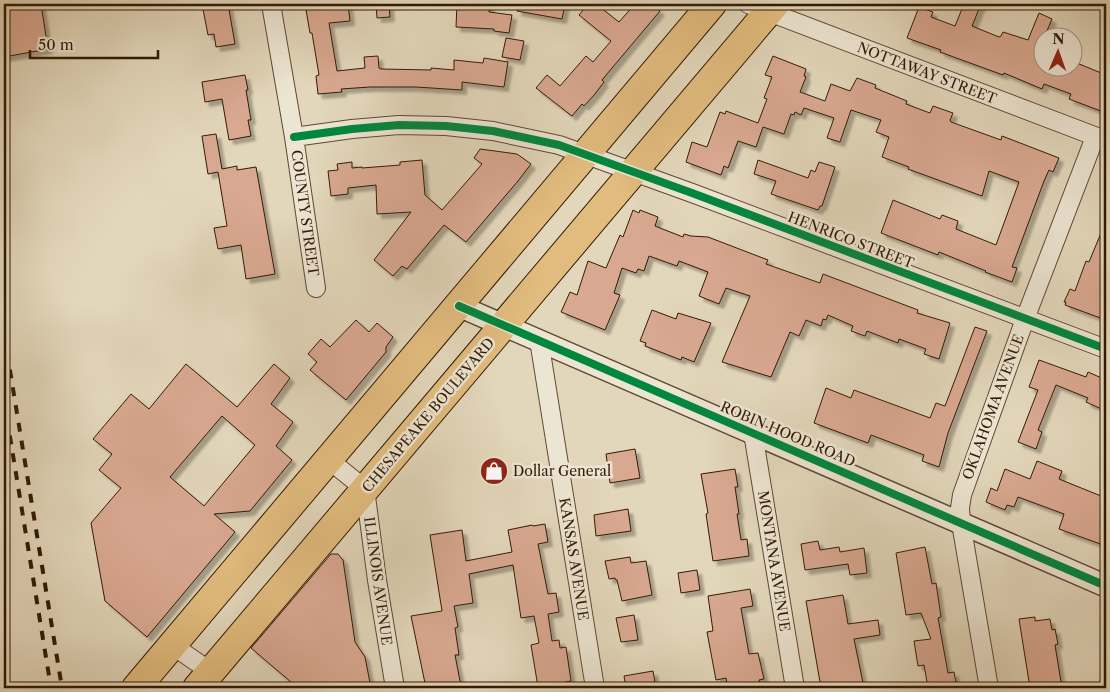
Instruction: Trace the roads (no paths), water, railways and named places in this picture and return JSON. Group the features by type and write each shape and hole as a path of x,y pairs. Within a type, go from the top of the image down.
{"main road":[{"path":"136,688 712,4"},
{"name":"CHESAPEAKE BOULEVARD","path":"204,680 633,172 764,6"}],"street":[{"name":"COUNTY STREET","path":"271,4 294,137 316,288"},
{"name":"NOTTAWAY STREET","path":"764,6 1101,139"},
{"name":"COUNTY STREET","path":"294,137 352,129 446,126 493,131 559,146 586,155"},
{"name":"OKLAHOMA AVENUE","path":"989,688 961,523 960,508 963,493 1025,319 1101,139"},
{"name":"HENRICO STREET","path":"586,155 1106,349"},
{"name":"ROBIN HOOD ROAD","path":"459,306 1106,586"},
{"name":"KANSAS AVENUE","path":"539,340 595,688"},
{"name":"MONTANA AVENUE","path":"753,433 795,688"},
{"path":"329,460 365,489"},
{"name":"ILLINOIS AVENUE","path":"365,489 376,580 395,688"},
{"path":"172,645 204,680"}],"railway":[{"path":"4,334 62,688"},
{"path":"4,400 51,688"}],"place":[{"name":"Dollar General","path":"494,471"}]}
